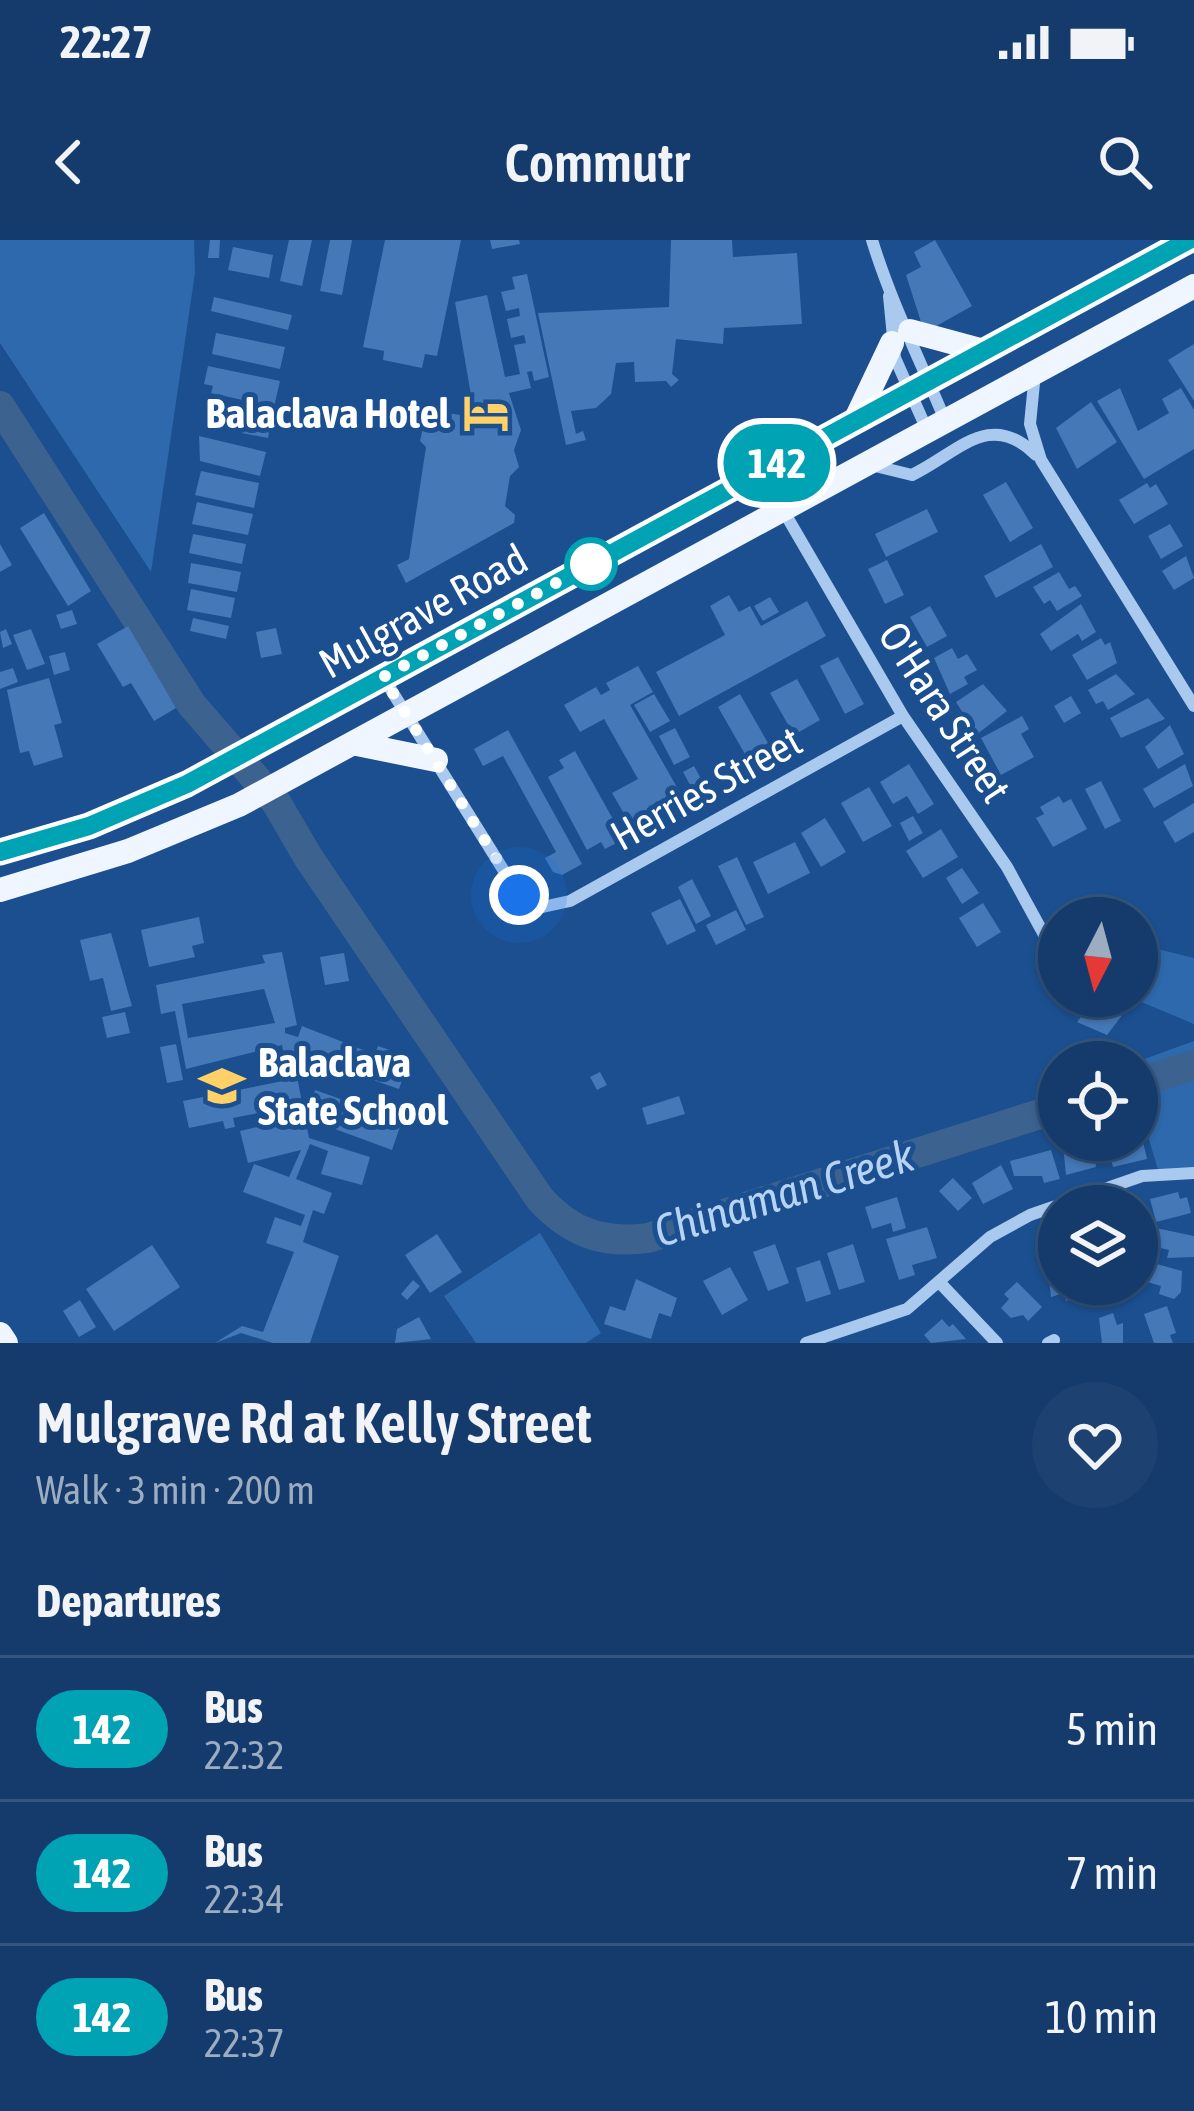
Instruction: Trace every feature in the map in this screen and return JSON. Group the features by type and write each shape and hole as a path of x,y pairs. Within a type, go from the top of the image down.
{"main road":[{"name":"Mulgrave Road","path":"2,848 106,819 221,765 1189,240"},
{"name":"Mulgrave Road","path":"0,890 128,851 252,799 1194,286"},
{"path":"855,421 901,337 984,351"},
{"path":"357,744 436,760"},
{"path":"0,1334 6,1343"}],"street":[{"path":"872,240 901,337 936,426"},
{"path":"889,295 936,426"},
{"path":"1035,372 1030,424 1041,460 1194,706"},
{"path":"866,464 912,475 998,431 1014,435 1041,460"},
{"name":"O'Hara Street","path":"782,509 903,716 1007,867 1038,924"},
{"path":"383,677 436,760"},
{"name":"Herries Street","path":"436,760 519,895 538,908 570,901 903,716"},
{"path":"806,1343 889,1318 942,1285 990,1237 1030,1215 1142,1176 1194,1173"},
{"path":"942,1285 997,1343"}],"shaded area":[{"path":"0,240 194,240 195,273 151,572 0,343"},
{"path":"1158,949 1194,958 1194,1024 1158,1009"},
{"path":"1194,1041 1194,1174 1159,1173 1155,1161 1158,1054"},
{"path":"540,1233 601,1333 586,1343 476,1343 444,1296"}],"building":[{"path":"210,240 220,240 219,258 208,258"},
{"path":"289,240 312,240 302,286 280,281"},
{"path":"330,240 352,240 342,295 320,291"},
{"path":"385,240 461,240 437,356 425,354 422,368 383,360 384,351 363,347"},
{"path":"490,240 519,240 520,244 492,249"},
{"path":"671,240 732,240 733,257 797,253 802,324 724,328 723,344 676,339 672,374 679,380 671,387 666,381 635,382 634,362 616,363 611,394 596,408 571,411 576,434 583,431 586,440 566,445 538,313 669,307"},
{"path":"935,240 972,306 931,329 922,325 906,275 921,267 914,252"},
{"path":"233,247 273,255 269,278 228,270"},
{"path":"527,274 549,377 534,381 532,371 527,372 531,388 509,393 521,430 514,450 519,467 510,476 505,506 515,515 514,523 406,583 397,565 409,559 426,447 420,441 424,423 445,428 447,413 467,416 473,407 455,302 487,295 505,377 520,374 514,345 526,343 524,335 511,338 507,319 520,316 519,308 506,311 501,292 515,289 512,277"},
{"path":"214,297 292,315 288,330 211,311"},
{"path":"216,333 285,347 280,369 212,354"},
{"path":"1194,344 1194,401 1168,360"},
{"path":"208,366 280,381 274,407 211,393 213,386 204,384"},
{"path":"1120,388 1138,431 1169,413 1162,399 1181,388 1194,410 1194,449 1144,479 1097,401"},
{"path":"1091,402 1117,442 1077,469 1056,428"},
{"path":"209,405 272,418 268,438 205,426"},
{"path":"199,436 266,452 260,476 200,461"},
{"path":"201,471 259,483 254,508 195,495"},
{"path":"1006,482 1033,528 1010,542 983,495"},
{"path":"1147,483 1150,488 1156,484 1168,504 1134,524 1119,500"},
{"path":"197,502 253,514 248,535 192,524"},
{"path":"927,509 938,532 886,557 875,534"},
{"path":"44,513 91,591 68,606 20,528"},
{"path":"1170,524 1183,546 1161,559 1148,536"},
{"path":"193,534 246,544 242,564 189,553"},
{"path":"0,544 12,565 0,572"},
{"path":"1041,544 1053,567 996,598 984,576"},
{"path":"1186,556 1194,578 1174,590 1162,571"},
{"path":"887,560 904,595 885,604 868,569"},
{"path":"191,563 241,572 237,592 188,583"},
{"path":"1059,572 1069,589 1075,586 1082,596 1057,611 1050,600 1044,604 1033,587"},
{"path":"191,589 235,598 231,618 187,610"},
{"path":"729,595 739,612 750,606 761,626 807,601 826,636 679,716 656,672 725,635 710,606"},
{"path":"770,597 779,612 763,621 754,606"},
{"path":"1081,604 1096,632 1082,641 1078,634 1051,651 1040,634"},
{"path":"930,606 947,636 927,647 910,617"},
{"path":"72,610 77,624 61,629 56,615"},
{"path":"193,618 229,626 226,639 190,631"},
{"path":"128,626 176,708 154,721 131,683 123,687 97,644"},
{"path":"276,628 282,654 261,658 256,632"},
{"path":"6,629 12,644 3,648 0,632"},
{"path":"31,629 45,664 27,670 13,635"},
{"path":"1101,638 1105,645 1110,642 1117,663 1087,680 1072,655"},
{"path":"952,648 958,659 967,654 977,670 964,677 968,684 950,694 934,658"},
{"path":"65,652 70,670 54,675 49,656"},
{"path":"838,657 864,704 845,714 820,666"},
{"path":"638,666 653,692 630,705 686,803 669,813 664,804 642,816 647,824 634,831 612,793 638,779 604,719 580,732 564,705 596,687 601,695 610,690 606,683"},
{"path":"13,668 18,682 0,689 0,672"},
{"path":"1116,674 1135,694 1108,710 1103,701 1096,704 1088,690"},
{"path":"49,678 62,723 54,725 63,757 34,766 29,751 20,753 7,690"},
{"path":"797,679 820,720 794,735 770,693"},
{"path":"983,684 1007,711 976,735 958,716 963,713 956,702"},
{"path":"654,694 670,721 650,732 634,705"},
{"path":"740,694 768,743 746,756 718,707"},
{"path":"1071,696 1081,713 1064,723 1054,706"},
{"path":"1148,698 1165,719 1121,738 1110,718"},
{"path":"1022,716 1029,729 1021,734 1034,757 1001,775 981,738"},
{"path":"1170,725 1184,754 1158,769 1145,747"},
{"path":"675,728 690,757 674,765 659,736"},
{"path":"508,730 582,864 562,875 553,872 545,858 556,852 503,756 483,766 474,749"},
{"path":"575,751 624,839 605,849 601,842 587,850 548,777 564,768 559,760"},
{"path":"909,764 934,804 918,814 907,796 893,804 880,782"},
{"path":"1185,764 1193,786 1154,808 1143,789"},
{"path":"694,766 706,788 695,794 683,772"},
{"path":"1101,781 1121,821 1105,829 1085,789"},
{"path":"869,787 892,826 863,842 841,803"},
{"path":"1059,796 1063,803 1071,799 1087,829 1053,847 1036,818 1044,814 1040,807"},
{"path":"1194,803 1194,832 1175,843 1163,822"},
{"path":"913,816 923,833 909,841 900,823"},
{"path":"825,818 846,852 821,867 801,833"},
{"path":"941,829 958,857 923,878 906,851"},
{"path":"795,842 810,873 768,894 753,862"},
{"path":"737,857 764,917 746,925 718,866"},
{"path":"962,868 979,893 962,904 946,878"},
{"path":"692,879 711,916 696,924 678,887"},
{"path":"680,899 696,931 667,945 651,913"},
{"path":"983,903 1001,932 977,947 959,918"},
{"path":"736,910 746,930 716,945 706,925"},
{"path":"199,917 204,943 192,946 195,957 149,967 141,930"},
{"path":"111,933 132,1006 111,1011 103,978 90,981 80,940"},
{"path":"282,952 297,1025 285,1028 285,1033 298,1037 302,1026 371,1053 362,1077 292,1051 309,1138 370,1157 362,1185 321,1174 328,1151 310,1144 296,1179 332,1193 324,1214 313,1210 303,1242 339,1256 310,1343 273,1343 241,1333 215,1343 242,1326 263,1332 294,1252 266,1243 275,1217 301,1226 305,1215 243,1192 254,1164 289,1177 301,1150 248,1163 240,1131 296,1118 293,1106 233,1118 235,1127 225,1129 223,1121 189,1128 183,1101 288,1080 282,1045 186,1069 175,1011 161,1014 156,985 265,963 262,955","holes":["264,989 275,1023 188,1038 182,1004"]},
{"path":"344,953 349,981 325,985 320,957"},
{"path":"125,1012 130,1033 107,1038 102,1017"},
{"path":"1081,1017 1121,1017 1107,1035 1077,1022"},
{"path":"176,1044 183,1080 167,1083 160,1047"},
{"path":"378,1046 410,1057 399,1089 367,1078"},
{"path":"600,1072 607,1085 597,1090 590,1077"},
{"path":"315,1090 402,1121 392,1150 305,1118"},
{"path":"679,1096 685,1114 647,1125 642,1108"},
{"path":"1038,1153 1038,1161 1054,1161 1060,1179 1044,1183 1042,1176 1014,1176 1010,1161"},
{"path":"1065,1161 1095,1161 1096,1167 1066,1175"},
{"path":"1001,1165 1013,1189 983,1204 972,1183"},
{"path":"953,1178 972,1198 958,1211 939,1191"},
{"path":"1178,1192 1180,1199 1187,1197 1191,1213 1158,1221 1158,1197"},
{"path":"897,1197 906,1228 893,1232 891,1223 872,1229 865,1207"},
{"path":"927,1227 937,1258 912,1265 915,1275 899,1280 886,1239"},
{"path":"1158,1228 1194,1236 1194,1257 1167,1258 1169,1250 1158,1247"},
{"path":"437,1234 462,1272 430,1293 405,1255"},
{"path":"775,1244 789,1283 768,1291 753,1252"},
{"path":"853,1244 865,1282 839,1290 827,1253"},
{"path":"152,1245 180,1287 114,1331 86,1289"},
{"path":"820,1260 831,1294 806,1302 796,1268"},
{"path":"1158,1264 1182,1271 1181,1292 1174,1299 1159,1294"},
{"path":"730,1267 748,1300 722,1315 703,1281"},
{"path":"636,1279 677,1298 671,1317 659,1313 651,1339 604,1324 610,1306 625,1311"},
{"path":"413,1280 420,1286 407,1300 401,1294"},
{"path":"1017,1282 1042,1307 1028,1321 1023,1315 1011,1318 1001,1308 1009,1299 1004,1294"},
{"path":"80,1300 96,1327 79,1337 63,1311"},
{"path":"1167,1306 1176,1333 1170,1335 1173,1343 1154,1343 1144,1314"},
{"path":"1113,1313 1117,1325 1123,1323 1123,1343 1102,1343 1099,1318"},
{"path":"419,1317 431,1339 395,1343 397,1329"},
{"path":"942,1319 966,1339 931,1343 924,1335"}],"waterway":[{"name":"Chinaman Creek","path":"0,406 192,705 276,802 308,857 540,1199 564,1220 602,1237 648,1238 1038,1115"},
{"name":"Chinaman Creek","path":"1158,1076 1194,1065"}],"bus line":[{"name":"142","path":"0,852 89,826 187,784 1189,240"}],"place":[{"name":"Balaclava Hotel","path":"486,413"},
{"name":"Balaclava State School","path":"222,1086"}],"route":[{"path":"519,895 383,677 591,564"}]}
